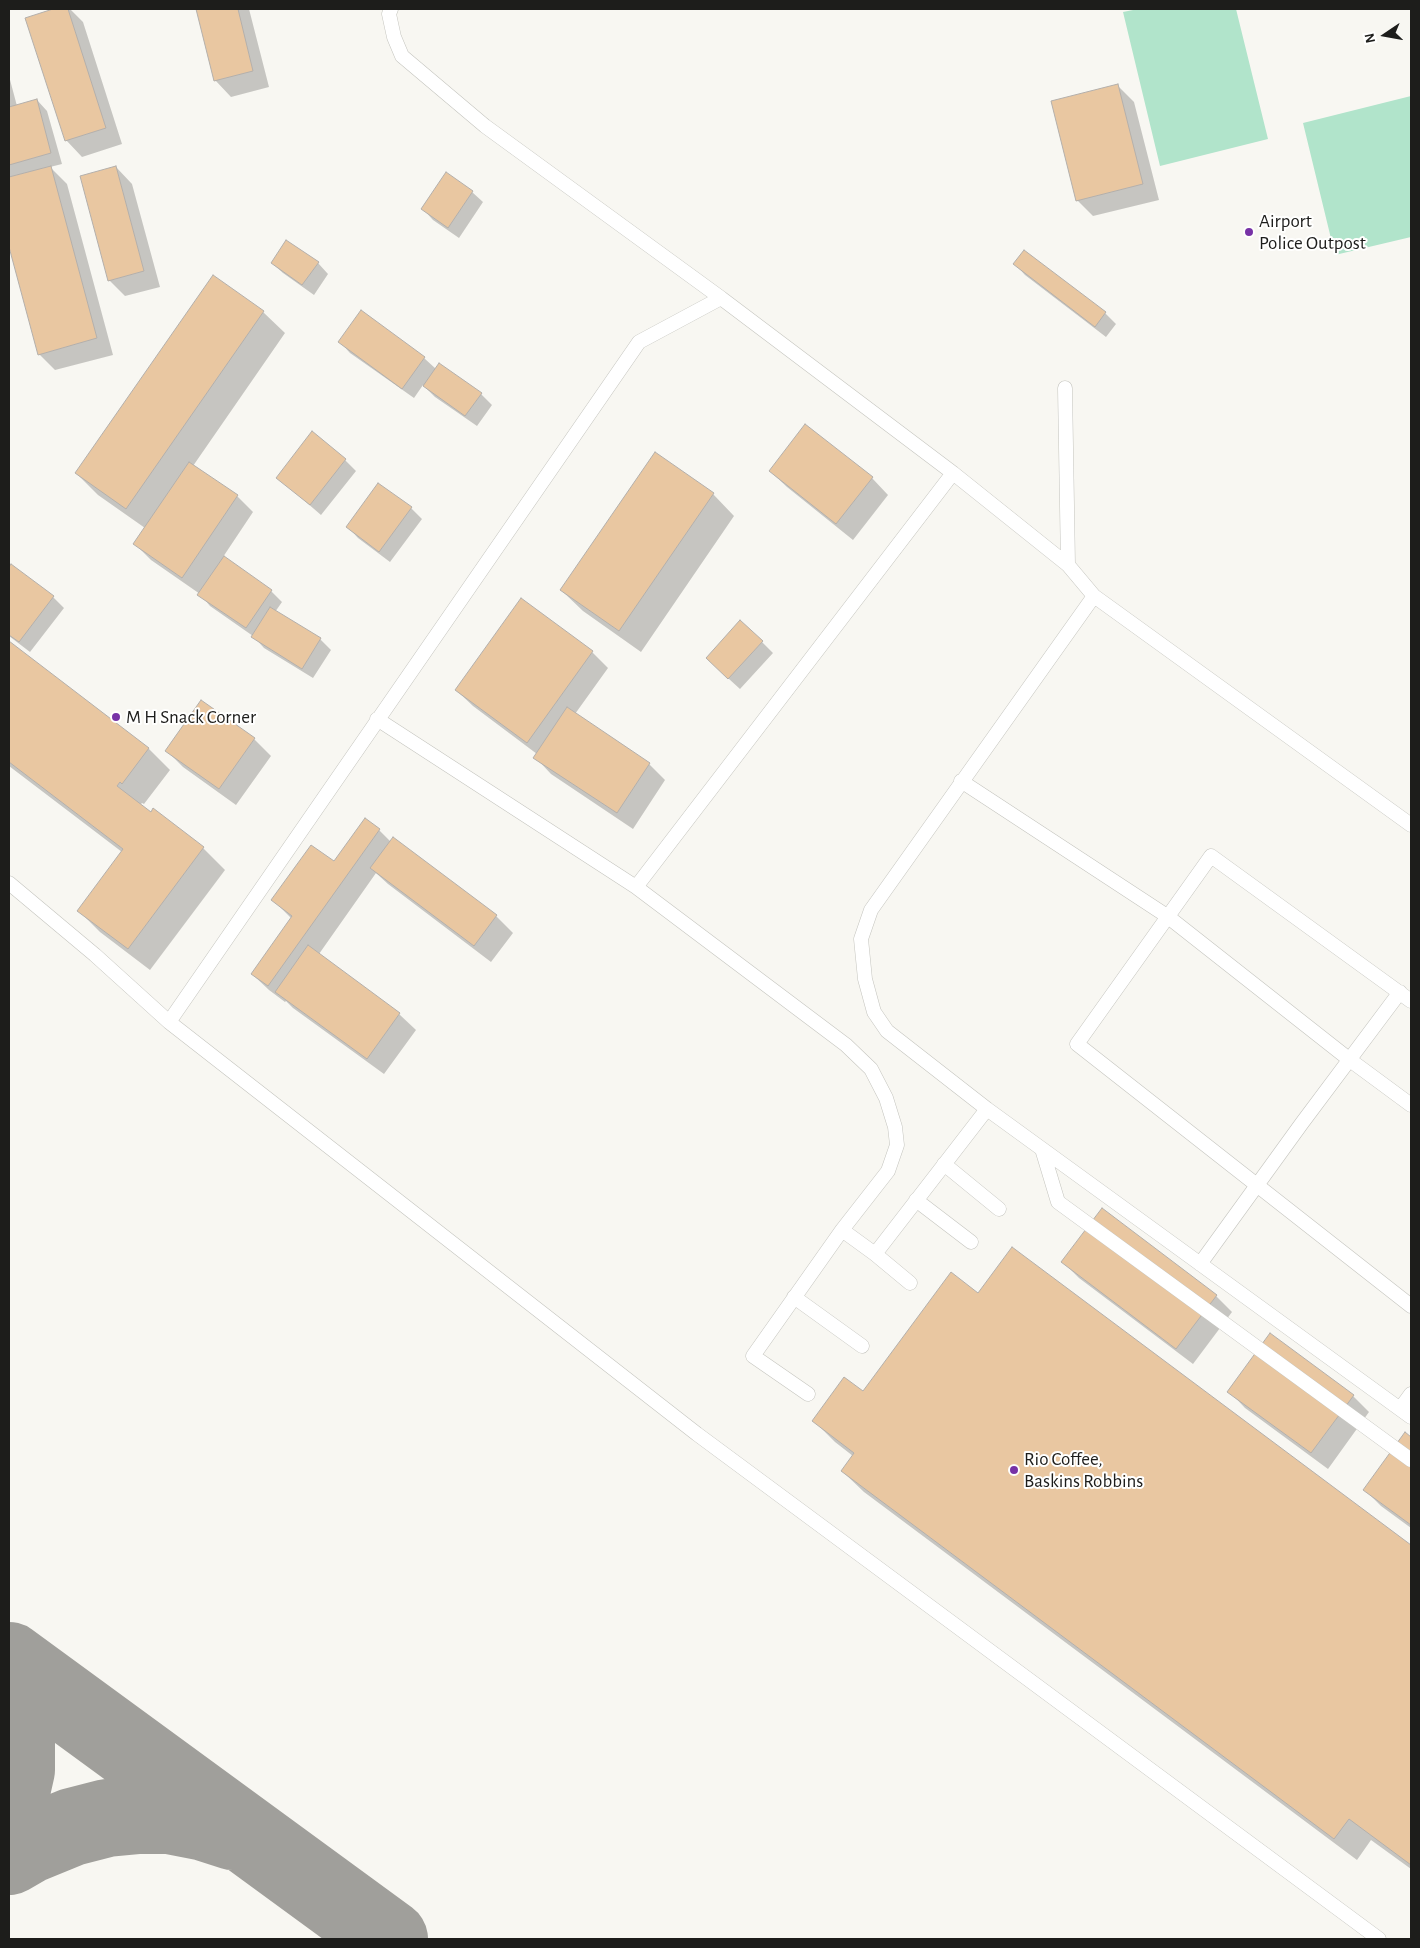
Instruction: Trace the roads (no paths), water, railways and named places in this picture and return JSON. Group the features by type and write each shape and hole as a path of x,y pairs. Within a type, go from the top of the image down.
{"lane":[{"path":"391,9 389,14 394,37 402,56 485,126 721,298 953,473 1068,566 1094,596 1411,825"},
{"path":"169,1022 639,342 721,298"},
{"path":"1065,388 1068,566"},
{"path":"636,887 953,473"},
{"path":"1094,596 871,910 861,939 865,978 874,1012 887,1030 987,1109 1406,1413 1411,1394"},
{"path":"378,719 636,887 846,1045 871,1070 886,1098 895,1127 897,1145 888,1171 842,1230 753,1356 808,1394"},
{"path":"962,781 1167,916 1350,1060 1411,1105"},
{"path":"1411,1001 1211,856 1077,1044 1411,1306"},
{"path":"9,883 95,955 169,1022 697,1434 1379,1939"},
{"path":"1200,1264 1400,992"},
{"path":"875,1254 987,1109"},
{"path":"1042,1149 1058,1202 1411,1460"},
{"path":"944,1164 999,1209"},
{"path":"916,1200 971,1242"},
{"path":"842,1230 910,1283"},
{"path":"794,1297 862,1346"}],"place":[{"name":"Airport Police Outpost","path":"1249,232"},
{"name":"M H Snack Corner","path":"116,717"},
{"name":"Rio Coffee, Baskins Robbins","path":"1014,1470"}]}
